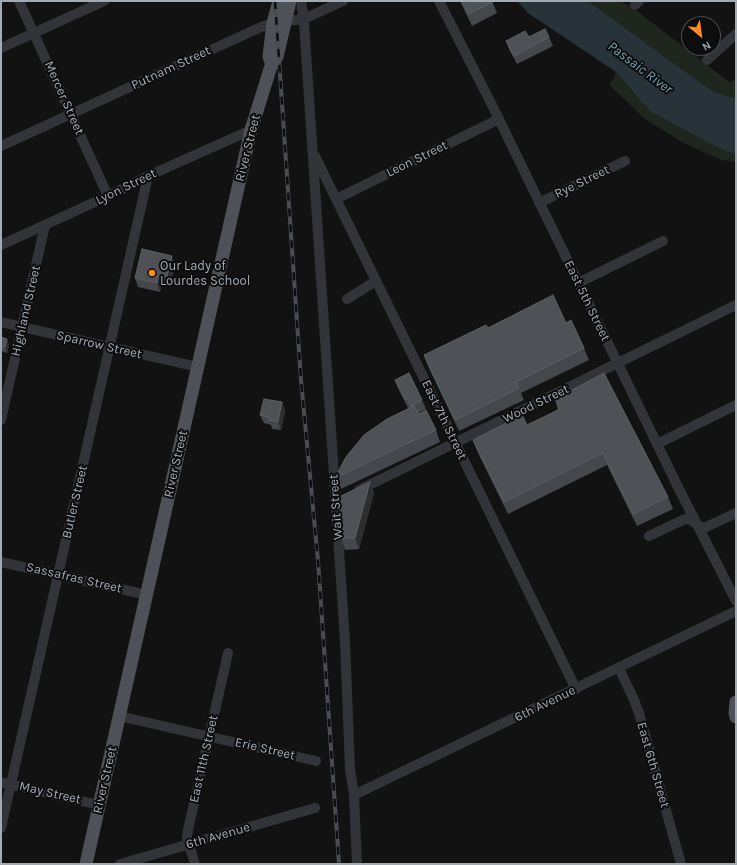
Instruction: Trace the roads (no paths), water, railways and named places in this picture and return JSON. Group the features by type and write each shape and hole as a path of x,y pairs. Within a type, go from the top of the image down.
{"main road":[{"name":"River Street","path":"279,1 279,23"},
{"name":"River Street","path":"86,864 251,130 271,66 269,56 279,23 290,1"}],"street":[{"name":"Mercer Street","path":"19,1 108,196"},
{"path":"1,48 104,1"},
{"path":"301,1 304,19 312,151"},
{"name":"Putnam Street","path":"1,146 261,27 304,19 343,1"},
{"name":"East 5th Street","path":"439,1 499,120 697,525 736,601"},
{"path":"708,60 736,34"},
{"name":"Leon Street","path":"336,199 499,120"},
{"name":"Lyon Street","path":"1,245 148,176 251,130"},
{"name":"East 7th Street","path":"312,151 576,689"},
{"name":"Wait Street","path":"312,151 343,498 345,641 350,769 354,795 357,864"},
{"name":"Rye Street","path":"539,203 625,161"},
{"name":"Butler Street","path":"1,828 6,783 58,574 148,176"},
{"name":"Highland Street","path":"1,420 45,225"},
{"path":"578,283 663,241"},
{"path":"346,299 376,281"},
{"name":"Wood Street","path":"343,498 736,305"},
{"name":"Sparrow Street","path":"1,322 198,367"},
{"path":"657,444 736,405"},
{"path":"649,536 685,519 691,520 704,528 736,513"},
{"name":"Sassafras Street","path":"1,562 147,595"},
{"name":"6th Avenue","path":"354,795 736,611"},
{"name":"East 11th Street","path":"195,864 187,838 188,830 228,653"},
{"name":"East 6th Street","path":"619,668 639,713 681,864"},
{"name":"Erie Street","path":"119,716 316,761"},
{"name":"May Street","path":"6,783 99,805"},
{"name":"6th Avenue","path":"120,864 315,808"}],"water":[{"name":"Passaic River","path":"517,1 588,1 712,91 736,99 736,154 727,152 653,113 616,72 528,13"}],"railway":[{"path":"275,1 301,380 318,561 339,864"}],"place":[{"name":"Our Lady of Lourdes School","path":"152,273"}]}
